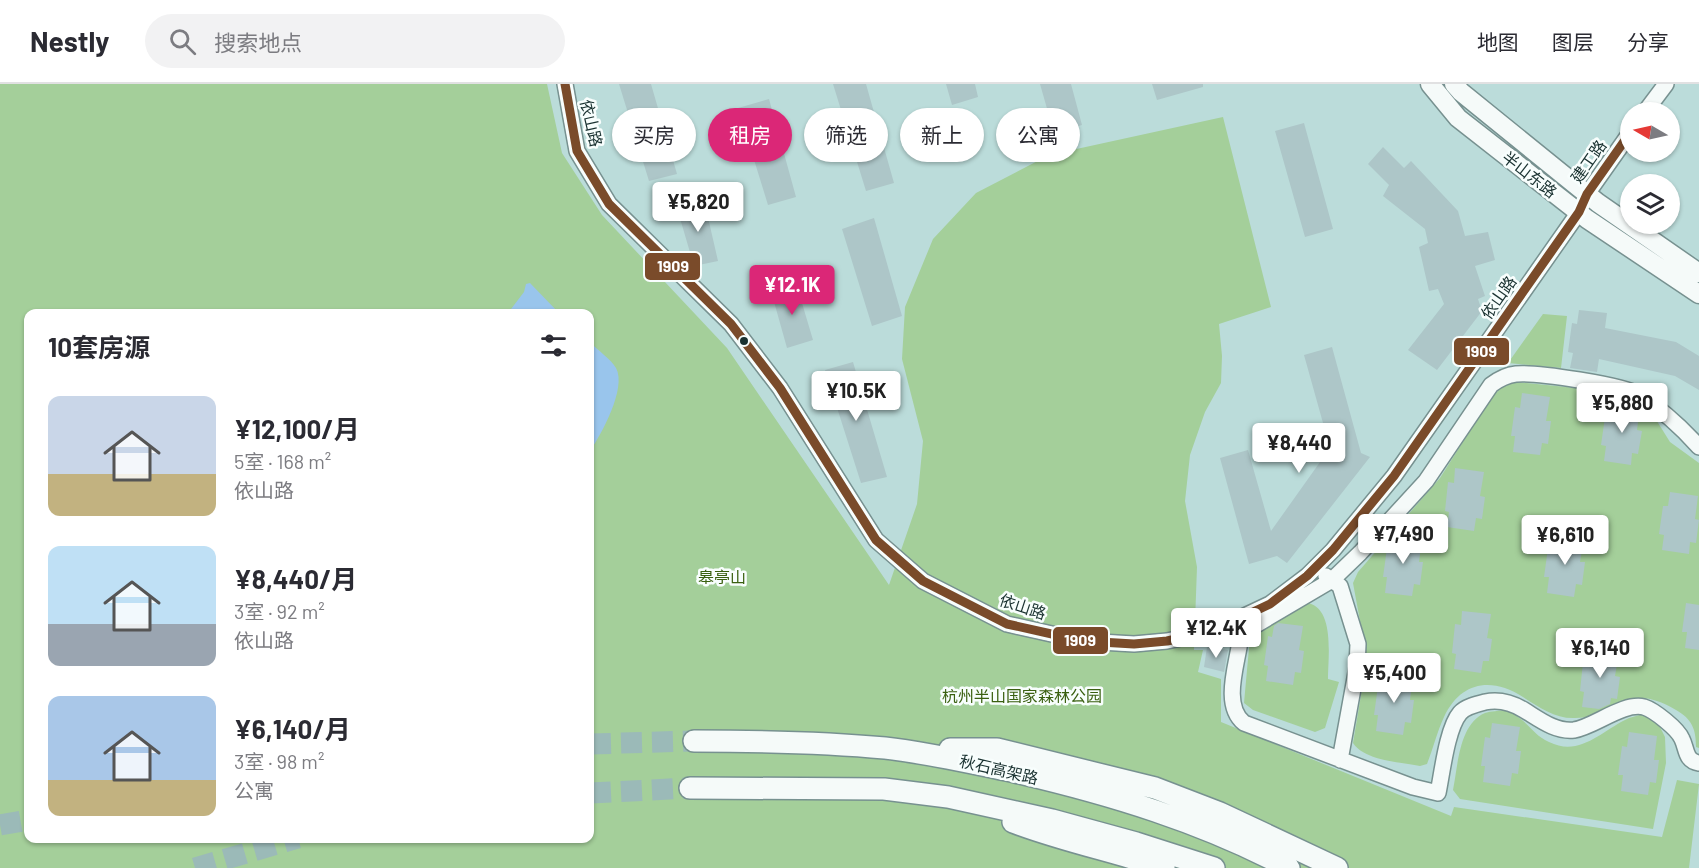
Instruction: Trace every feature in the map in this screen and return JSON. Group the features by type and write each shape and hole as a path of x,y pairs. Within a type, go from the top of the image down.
{"highway":[{"name":"秋石高架路","path":"694,741 794,741 887,748 957,759 1133,802 1242,843 1289,868"},
{"path":"887,748 997,749 1155,788 1221,813 1337,868"},
{"path":"690,788 884,789 948,797 1052,820 1136,843 1214,868"},
{"path":"948,797 1047,835 1114,852 1164,868"}],"main road":[{"name":"半山东路","path":"1430,84 1458,118 1579,212 1699,294"},
{"name":"半山东路","path":"1454,84 1587,194 1699,273"}],"street":[{"name":"依山路","path":"565,84 577,151 609,204 731,324 780,388 876,540 923,581 1007,624 1083,641 1134,644 1167,641 1213,632 1270,604 1312,572 1394,476 1579,212"},
{"path":"1652,102 1666,84"},
{"name":"建工路","path":"1579,212 1587,194 1620,147"},
{"path":"1699,447 1679,426 1639,395 1623,388 1517,374 1501,377 1491,385 1426,481 1360,554 1332,580 1244,632 1240,641 1231,705 1236,716 1244,723 1413,787 1438,793 1452,728 1460,713 1477,704 1492,701 1512,703 1545,723 1562,730 1576,730 1627,709 1643,707 1674,728 1682,738 1687,755 1694,762 1699,763"},
{"path":"1312,572 1340,586 1358,644 1357,667 1340,760"}],"green space":[{"name":"杭州半山国家森林公园","path":"0,84 547,84 562,153 602,215 727,348 889,585 917,504 923,441 902,359 905,307 933,239 976,193 1036,162 1080,162 1080,148 1223,117 1271,307 1219,324 1222,356 1221,383 1205,412 1190,455 1185,501 1197,567 1194,650 1203,650 1198,672 1221,679 1221,722 1451,816 1454,807 1662,837 1677,780 1699,784 1689,868 0,868"},
{"path":"1543,314 1567,316 1561,368 1508,363"},
{"path":"1516,382 1626,393 1650,410 1670,442 1699,463 1699,748 1696,747 1694,730 1689,721 1681,713 1659,701 1645,698 1633,699 1588,717 1566,718 1547,711 1511,691 1489,685 1468,690 1451,705 1444,717 1427,764 1420,766 1374,757 1366,754 1353,743 1367,659 1353,583 1358,572 1440,478 1492,396 1506,384"},
{"path":"1308,603 1317,607 1323,614 1329,647 1328,679 1339,682 1325,728 1315,732 1253,710 1244,703 1250,637"},
{"path":"1505,710 1519,717 1543,739 1560,746 1570,747 1589,741 1627,719 1643,714 1657,721 1665,737 1666,763 1653,829 1460,799 1453,790 1461,746 1470,726 1476,718 1485,713"}],"water":[{"path":"530,283 555,309 511,309 524,292 526,284"},
{"path":"594,346 614,365 618,377 616,399 594,444"}],"building":[{"path":"619,84 651,84 658,108 626,108"},
{"path":"833,84 866,84 873,108 840,108"},
{"path":"946,84 975,84 978,97 952,105"},
{"path":"1040,84 1071,84 1077,108 1047,108"},
{"path":"1152,84 1203,84 1203,87 1157,100"},
{"path":"769,99 771,108 738,108"},
{"path":"1304,123 1333,229 1305,237 1275,131"},
{"path":"1383,147 1404,168 1411,161 1458,211 1465,236 1488,232 1495,260 1475,266 1485,296 1478,299 1482,311 1437,370 1408,350 1444,304 1438,289 1429,291 1419,247 1428,243 1425,229 1383,196 1389,185 1368,164"},
{"path":"643,162 674,162 677,174 649,181"},
{"path":"755,162 786,162 796,197 768,205"},
{"path":"857,162 888,162 894,183 866,191"},
{"path":"704,200 718,261 694,266 677,208"},
{"path":"874,218 902,316 872,326 842,229"},
{"path":"796,283 813,340 787,348 771,291"},
{"path":"1579,310 1607,313 1605,328 1676,342 1699,356 1699,390 1675,376 1599,359 1597,372 1570,368 1573,353 1568,352 1572,323 1577,324"},
{"path":"1332,347 1361,453 1370,457 1287,563 1277,556 1249,564 1220,458 1248,450 1271,531 1330,448 1304,355"},
{"path":"853,362 887,477 861,483 825,370"},
{"path":"1522,393 1550,397 1546,421 1551,421 1548,444 1542,443 1540,455 1513,452 1515,436 1511,436 1515,407 1520,408"},
{"path":"1612,403 1640,407 1637,430 1642,431 1638,454 1632,453 1631,465 1604,461 1606,446 1601,445 1605,417 1610,418"},
{"path":"1455,468 1484,472 1480,496 1485,497 1482,519 1476,518 1474,531 1447,527 1449,512 1445,511 1448,482 1454,483"},
{"path":"1670,492 1698,496 1695,519 1699,520 1696,543 1690,542 1689,554 1662,550 1664,535 1659,534 1663,506 1668,506"},
{"path":"1394,534 1422,538 1419,562 1423,562 1420,585 1414,584 1412,596 1385,593 1387,577 1383,577 1387,548 1392,549"},
{"path":"1555,534 1584,538 1580,562 1585,562 1582,585 1576,584 1574,597 1547,593 1549,577 1544,577 1548,548 1553,549"},
{"path":"1686,603 1699,605 1699,650 1685,648 1687,632 1682,632"},
{"path":"1462,611 1491,614 1487,638 1492,639 1489,661 1483,661 1481,673 1454,669 1456,654 1452,653 1455,624 1461,625"},
{"path":"1278,623 1303,626 1299,650 1304,651 1301,673 1295,672 1293,685 1266,681 1268,666 1264,665 1268,636 1272,637 1274,626"},
{"path":"1207,647 1228,650 1224,672 1204,667"},
{"path":"1591,648 1619,653 1615,676 1620,677 1617,699 1611,698 1610,704 1599,709 1582,707 1584,692 1580,691 1583,662 1588,663"},
{"path":"1385,672 1413,676 1410,700 1414,700 1411,723 1405,722 1403,735 1376,731 1378,715 1374,715 1378,686 1383,687"},
{"path":"1492,723 1520,727 1516,751 1521,751 1518,774 1512,773 1510,786 1483,782 1485,766 1481,766 1485,737 1490,738"},
{"path":"1629,732 1657,736 1654,760 1659,760 1656,783 1650,782 1648,795 1621,791 1623,775 1618,775 1622,746 1627,747"}],"tunnel":[{"path":"594,744 694,741"},
{"path":"594,793 690,788"},
{"path":"0,825 24,821"},
{"path":"195,868 281,843"}],"transit line":[{"name":"1909","path":"565,84 577,151 609,204 731,324 780,388 876,540 923,581 1007,624 1083,641 1134,644 1167,641 1213,631 1270,604 1307,576 1333,550 1394,476 1579,212 1587,194 1620,147"}],"park label":[{"name":"皋亭山","path":"722,576"}]}
